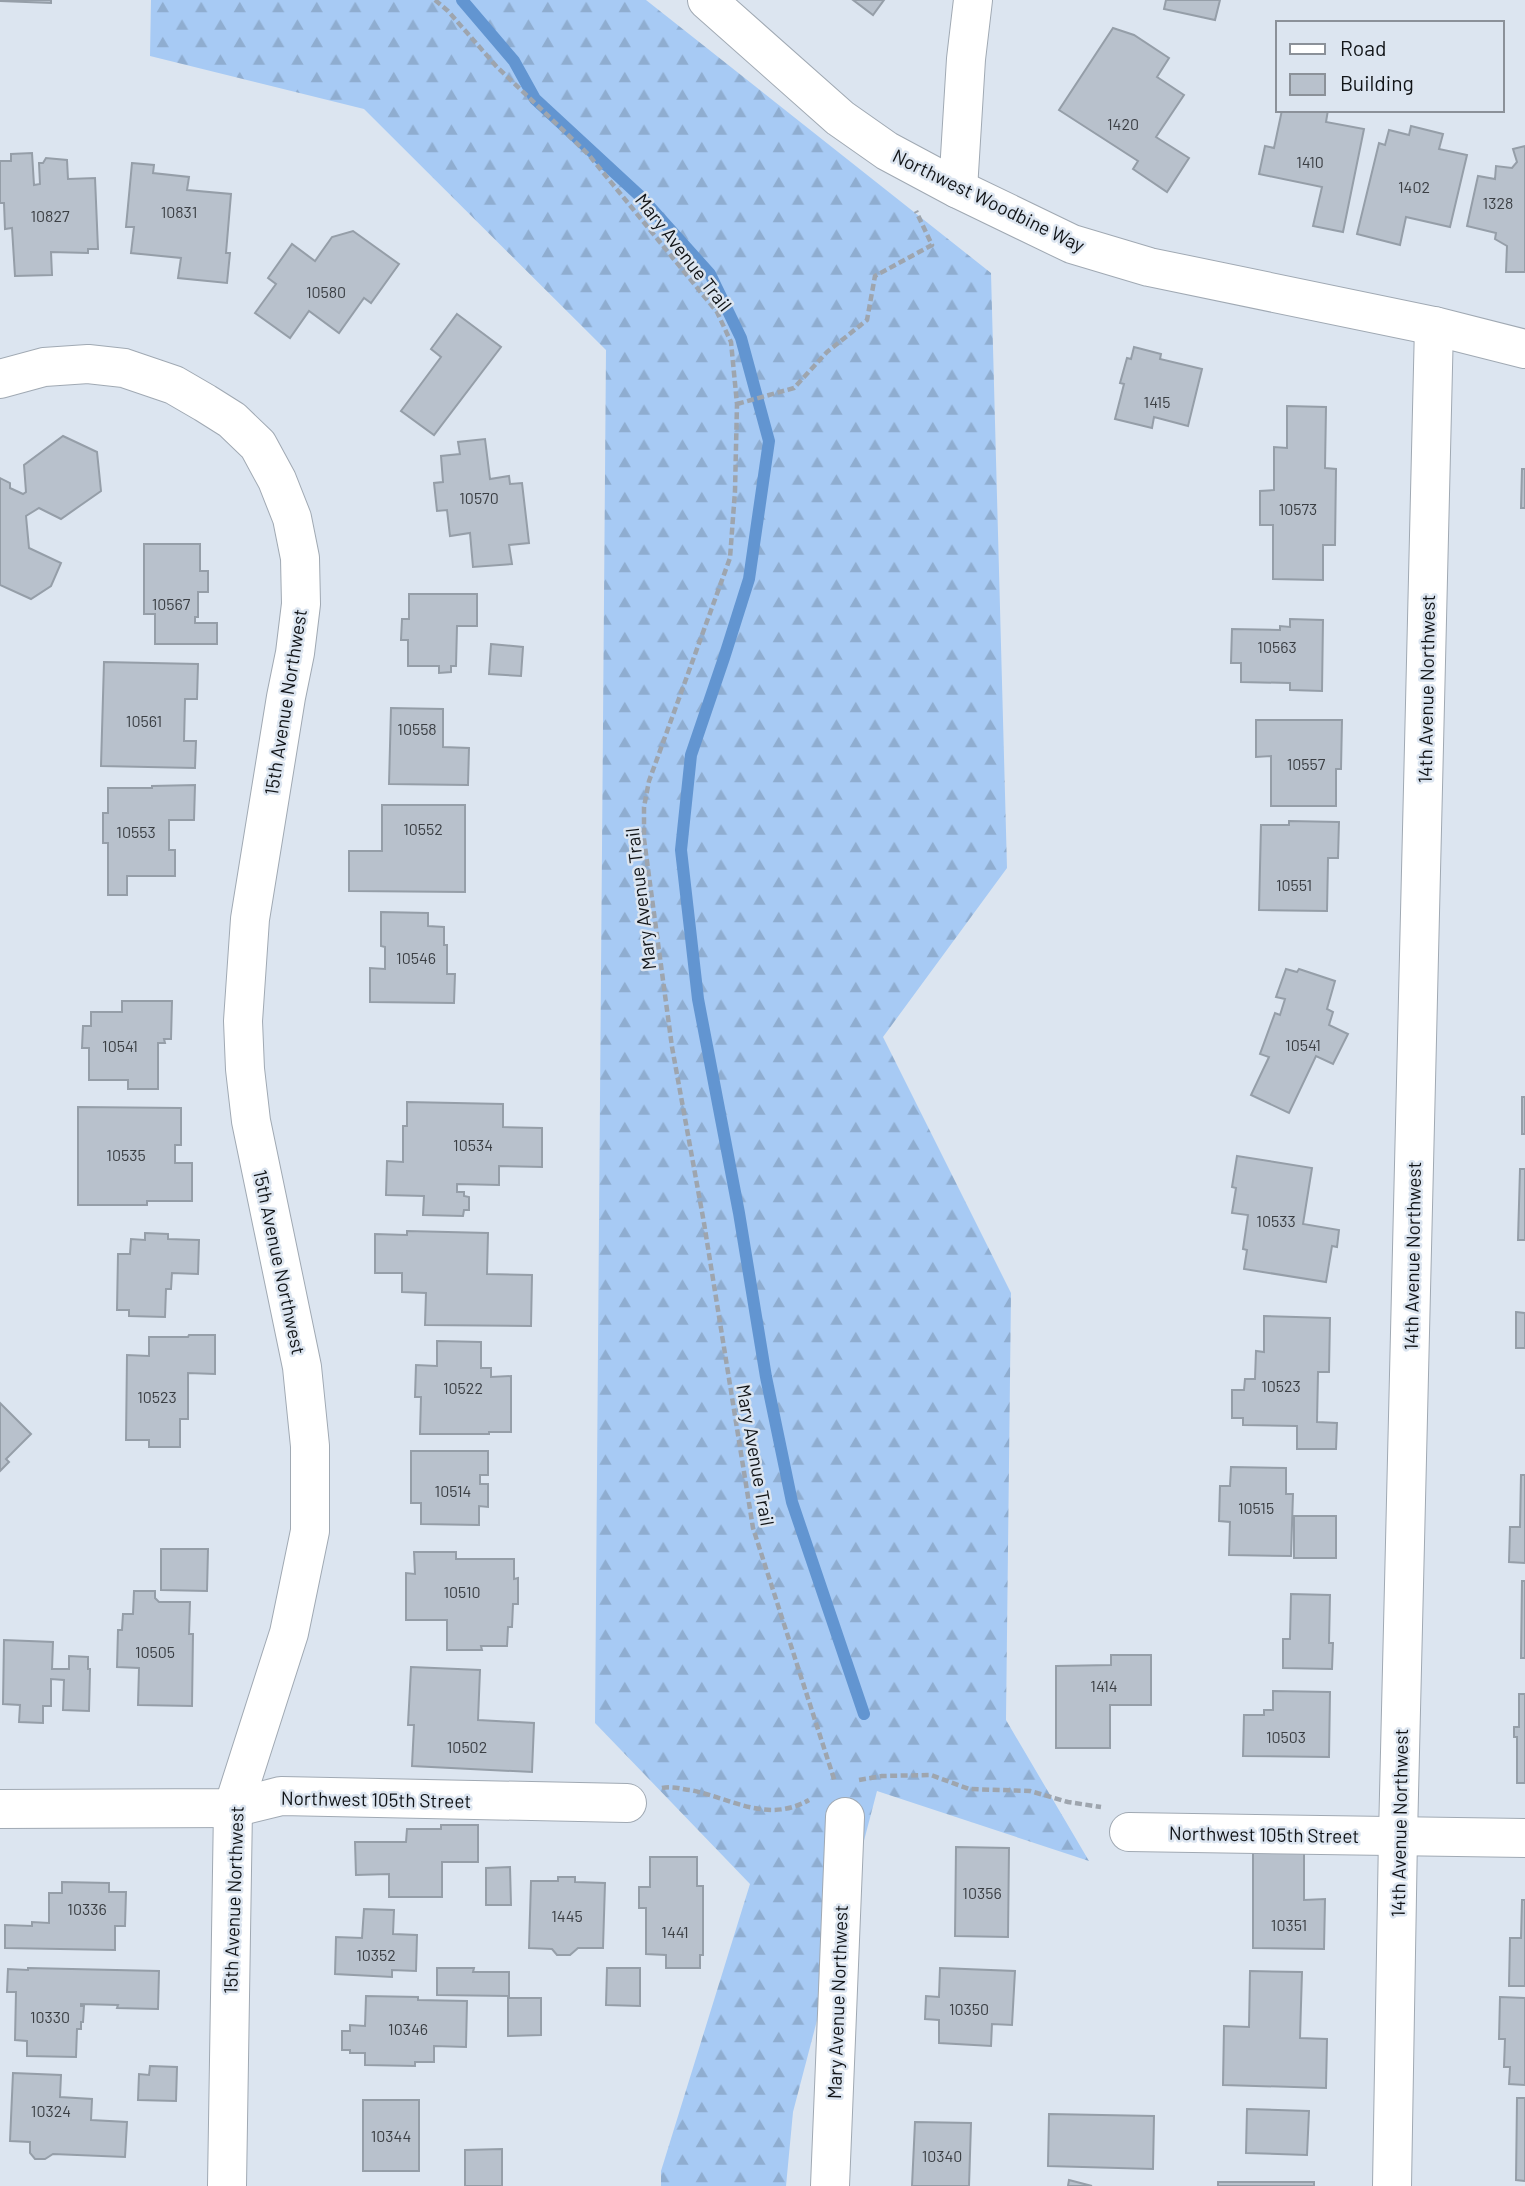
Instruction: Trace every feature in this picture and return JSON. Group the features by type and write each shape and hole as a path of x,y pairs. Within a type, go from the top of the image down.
{"street":[{"name":"Northwest Woodbine Way","path":"707,0 841,118 887,151 1072,244 1149,267 1434,326 1525,349"},
{"path":"958,189 966,59 973,0"},
{"name":"14th Avenue Northwest","path":"1392,2186 1434,326"},
{"name":"15th Avenue Northwest","path":"0,379 44,367 88,363 124,368 174,384 232,420 258,445 287,505 300,558 301,604 295,653 250,919 243,1021 251,1121 302,1367 310,1446 310,1531 289,1633 233,1808 227,2186"},
{"name":"Northwest 105th Street","path":"0,1809 233,1808 281,1796 627,1803"},
{"name":"Mary Avenue Northwest","path":"830,2186 831,1797"},
{"name":"Northwest 105th Street","path":"1129,1832 1525,1838"}],"path":[{"name":"Mary Avenue Trail","path":"435,0 497,67 588,154 717,312 731,342 737,404 730,558 649,781 644,839 672,1047 706,1236 753,1528 831,1797"},
{"path":"737,404 794,388 827,352 867,320 875,276 932,245 915,210"},
{"path":"627,1803 646,1790 669,1786 760,1811 798,1806 831,1797 882,1776 932,1775 969,1789 1030,1791 1069,1802 1106,1808 1129,1832"}],"green space":[{"path":"151,0 646,0 991,273 1007,868 883,1037 1011,1293 1006,1720 1089,1861 877,1791 793,2112 786,2186 661,2186 661,2171 750,1884 595,1723 606,350 364,109 150,56"}],"building":[{"path":"51,0 51,3 0,1"},
{"path":"853,0 884,0 873,15"},
{"path":"1166,0 1220,0 1215,20 1164,9"},
{"path":"1113,28 1134,35 1169,58 1157,77 1184,95 1156,137 1189,158 1167,192 1133,169 1138,161 1059,110"},
{"path":"1282,112 1328,112 1326,122 1364,129 1343,232 1313,226 1322,187 1259,174 1265,146 1274,148"},
{"path":"1411,126 1443,134 1439,149 1467,155 1450,227 1406,217 1400,245 1357,234 1379,143 1385,145 1389,130 1409,135"},
{"path":"1525,146 1525,272 1506,272 1507,246 1495,239 1496,233 1467,226 1478,176 1495,179 1496,166 1512,168 1517,162 1513,149"},
{"path":"32,153 34,185 40,184 39,163 43,163 46,158 67,160 68,179 95,178 98,249 88,249 88,253 51,252 52,275 15,276 12,228 5,229 4,203 0,203 0,161 11,161 11,154"},
{"path":"132,163 154,165 153,173 189,177 187,190 231,194 226,253 230,253 227,283 178,278 181,258 131,253 134,227 126,227"},
{"path":"353,231 399,264 371,303 364,298 339,333 309,311 290,338 255,313 276,284 268,278 292,244 315,261 332,237"},
{"path":"457,314 501,347 434,435 401,411 441,357 431,349"},
{"path":"1134,347 1161,354 1160,359 1202,369 1188,426 1154,417 1152,428 1115,419 1124,384 1120,383 1127,358 1131,359"},
{"path":"1287,406 1326,407 1325,468 1336,469 1335,545 1323,545 1323,580 1273,579 1273,525 1260,525 1260,491 1274,490 1274,447 1287,448"},
{"path":"63,436 97,452 101,491 61,519 39,508 26,516 29,548 61,563 51,586 31,599 0,585 0,478 10,483 10,488 23,494 26,492 24,465"},
{"path":"485,439 490,479 509,476 510,484 522,483 529,543 509,545 512,564 473,567 470,533 450,536 447,510 437,511 434,483 443,482 441,456 460,454 458,442"},
{"path":"1522,469 1525,469 1525,508 1521,508"},
{"path":"144,544 200,544 200,571 208,571 208,592 198,592 198,617 195,617 195,623 217,623 217,644 155,644 155,614 144,614"},
{"path":"409,594 477,594 477,626 457,626 456,666 451,666 451,672 439,673 439,666 408,666 408,640 401,640 402,619 409,619"},
{"path":"1290,619 1323,620 1322,691 1290,690 1290,683 1241,682 1241,663 1231,663 1232,629 1280,630 1280,626 1290,627"},
{"path":"491,644 523,647 521,676 489,674"},
{"path":"104,662 198,664 197,699 185,699 184,741 196,741 195,768 101,766"},
{"path":"391,708 443,709 443,747 469,748 468,785 389,784"},
{"path":"1256,720 1342,720 1341,769 1336,769 1336,806 1271,806 1271,756 1256,757"},
{"path":"195,785 194,820 169,820 169,850 175,850 175,876 127,876 127,895 108,895 108,843 103,843 103,813 108,813 108,788"},
{"path":"382,805 465,805 465,892 349,891 349,851 382,851"},
{"path":"1289,821 1339,822 1338,858 1328,858 1327,911 1259,910 1261,825 1289,825"},
{"path":"381,912 428,913 428,926 444,927 447,974 455,974 454,1003 370,1002 370,968 385,969 385,947 381,946"},
{"path":"1286,969 1297,972 1299,969 1335,981 1327,1009 1333,1012 1329,1025 1348,1034 1333,1064 1316,1056 1289,1113 1251,1095 1269,1057 1260,1054 1275,1013 1280,1015 1285,999 1276,997"},
{"path":"122,1001 172,1001 171,1039 158,1043 158,1089 128,1089 128,1080 89,1080 89,1048 82,1048 83,1026 91,1026 91,1012 122,1012"},
{"path":"1522,1097 1525,1097 1525,1134 1522,1134"},
{"path":"407,1102 503,1104 503,1127 542,1128 542,1167 499,1166 499,1185 457,1184 457,1192 464,1192 464,1196 469,1197 469,1210 464,1210 463,1216 423,1215 424,1196 386,1195 387,1161 403,1162 403,1126 407,1126"},
{"path":"78,1107 181,1108 181,1145 175,1145 175,1163 192,1163 192,1201 147,1201 147,1205 78,1205"},
{"path":"1237,1156 1312,1168 1303,1224 1339,1230 1337,1247 1332,1246 1326,1282 1244,1269 1247,1250 1243,1249 1248,1215 1232,1213 1236,1188 1232,1187"},
{"path":"1520,1169 1525,1169 1525,1240 1518,1240"},
{"path":"407,1231 488,1233 487,1274 532,1275 531,1326 425,1325 426,1293 402,1292 402,1273 375,1273 375,1234 407,1235"},
{"path":"145,1233 168,1234 168,1239 199,1240 198,1274 172,1273 171,1289 166,1289 165,1317 129,1316 129,1310 117,1310 118,1254 130,1254 131,1239 145,1240"},
{"path":"1516,1312 1525,1313 1525,1348 1516,1348"},
{"path":"1264,1316 1330,1318 1329,1372 1318,1372 1317,1422 1337,1423 1336,1449 1297,1449 1297,1426 1243,1425 1243,1418 1232,1418 1232,1390 1244,1390 1245,1379 1255,1379 1256,1351 1264,1352"},
{"path":"215,1335 215,1374 188,1373 188,1419 180,1419 180,1447 149,1447 149,1440 126,1440 127,1355 149,1356 149,1337"},
{"path":"437,1341 481,1342 481,1368 491,1368 491,1377 511,1376 511,1432 420,1434 421,1397 415,1397 416,1365 437,1366"},
{"path":"0,1403 31,1434 6,1459 9,1462 0,1471"},
{"path":"411,1451 488,1451 488,1475 480,1475 480,1484 488,1484 488,1507 479,1506 479,1525 421,1524 421,1503 411,1503"},
{"path":"1231,1467 1286,1468 1286,1494 1293,1494 1291,1556 1229,1555 1230,1522 1219,1521 1220,1486 1230,1486"},
{"path":"1521,1475 1525,1475 1525,1563 1509,1562 1510,1527 1520,1527"},
{"path":"1294,1516 1336,1516 1336,1558 1294,1558"},
{"path":"161,1549 208,1549 207,1591 161,1590"},
{"path":"414,1552 456,1552 456,1559 514,1559 514,1579 518,1578 518,1604 513,1604 512,1627 508,1627 507,1646 481,1646 482,1650 447,1650 447,1620 406,1620 406,1573 415,1574"},
{"path":"1522,1581 1525,1581 1525,1658 1521,1658"},
{"path":"134,1591 155,1591 155,1598 159,1602 190,1602 189,1634 193,1634 192,1706 138,1705 139,1668 117,1667 118,1630 122,1630 123,1614 133,1614"},
{"path":"1291,1594 1330,1595 1329,1643 1333,1643 1332,1669 1283,1668 1283,1639 1290,1639"},
{"path":"4,1640 53,1642 52,1669 69,1669 69,1656 88,1657 89,1711 63,1710 64,1680 51,1679 51,1706 43,1706 43,1723 19,1722 20,1705 3,1704"},
{"path":"1111,1655 1151,1655 1151,1705 1110,1705 1110,1748 1056,1748 1056,1666 1111,1665"},
{"path":"411,1667 480,1670 478,1720 534,1723 532,1772 412,1766 414,1725 408,1725"},
{"path":"1273,1691 1330,1692 1329,1757 1243,1756 1244,1715 1264,1715 1264,1710 1273,1710"},
{"path":"1519,1694 1525,1694 1525,1783 1517,1783 1517,1737 1514,1737 1514,1727 1519,1727"},
{"path":"441,1825 478,1825 478,1862 442,1862 442,1897 389,1897 389,1874 356,1875 355,1842 406,1842 407,1829 441,1829"},
{"path":"956,1847 1009,1848 1008,1937 955,1936"},
{"path":"1253,1853 1304,1853 1304,1900 1325,1899 1324,1949 1253,1948"},
{"path":"650,1857 697,1857 697,1886 703,1886 703,1955 700,1955 700,1968 666,1968 666,1955 646,1954 646,1908 639,1908 639,1887 650,1887"},
{"path":"510,1867 511,1905 486,1905 486,1868"},
{"path":"558,1877 575,1877 575,1882 605,1883 603,1948 578,1948 570,1955 557,1955 552,1949 529,1948 531,1881 558,1881"},
{"path":"62,1882 109,1883 109,1892 126,1892 125,1926 115,1926 115,1950 5,1948 5,1925 32,1926 32,1922 49,1923 49,1893 62,1893"},
{"path":"1522,1900 1525,1900 1525,1986 1509,1986 1510,1938 1521,1938"},
{"path":"364,1909 394,1910 393,1934 417,1935 416,1971 392,1970 392,1977 335,1974 336,1937 362,1938"},
{"path":"437,1968 509,1972 509,1996 437,1995"},
{"path":"607,1968 640,1968 640,2006 606,2005"},
{"path":"940,1968 1015,1971 1012,2025 992,2024 991,2046 939,2043 939,2020 925,2019 926,1996 939,1997"},
{"path":"8,1969 159,1971 158,2009 81,2004 84,2006 83,2022 81,2029 77,2029 76,2057 27,2056 27,2041 15,2040 16,1992 7,1992"},
{"path":"1250,1971 1302,1972 1300,2038 1327,2039 1326,2088 1223,2085 1224,2026 1249,2027"},
{"path":"366,1996 467,2001 466,2047 434,2046 434,2062 415,2062 415,2066 365,2065 365,2053 342,2050 342,2031 350,2031 350,2025 365,2026"},
{"path":"1500,1997 1525,1998 1525,2085 1509,2084 1510,2067 1504,2067 1505,2039 1499,2039"},
{"path":"508,1998 541,1998 541,2035 508,2036"},
{"path":"150,2066 177,2067 176,2101 138,2100 139,2074 149,2075"},
{"path":"13,2073 61,2075 60,2097 92,2099 91,2120 127,2122 125,2157 53,2154 45,2159 35,2159 30,2153 30,2142 10,2141"},
{"path":"1517,2098 1525,2098 1525,2181 1516,2180"},
{"path":"363,2100 419,2100 419,2171 363,2171"},
{"path":"1247,2109 1309,2111 1307,2155 1246,2153"},
{"path":"1049,2114 1154,2116 1153,2169 1048,2166"},
{"path":"915,2122 971,2123 969,2186 912,2186"},
{"path":"502,2149 502,2186 465,2186 465,2150"},
{"path":"1069,2180 1092,2186 1068,2186"},
{"path":"1218,2182 1314,2182 1314,2186 1218,2186"}],"waterway":[{"path":"462,0 514,61 535,99 641,197 710,274 741,338 769,441 749,579 691,755 681,850 698,999 739,1213 766,1377 792,1502 864,1714"}]}
